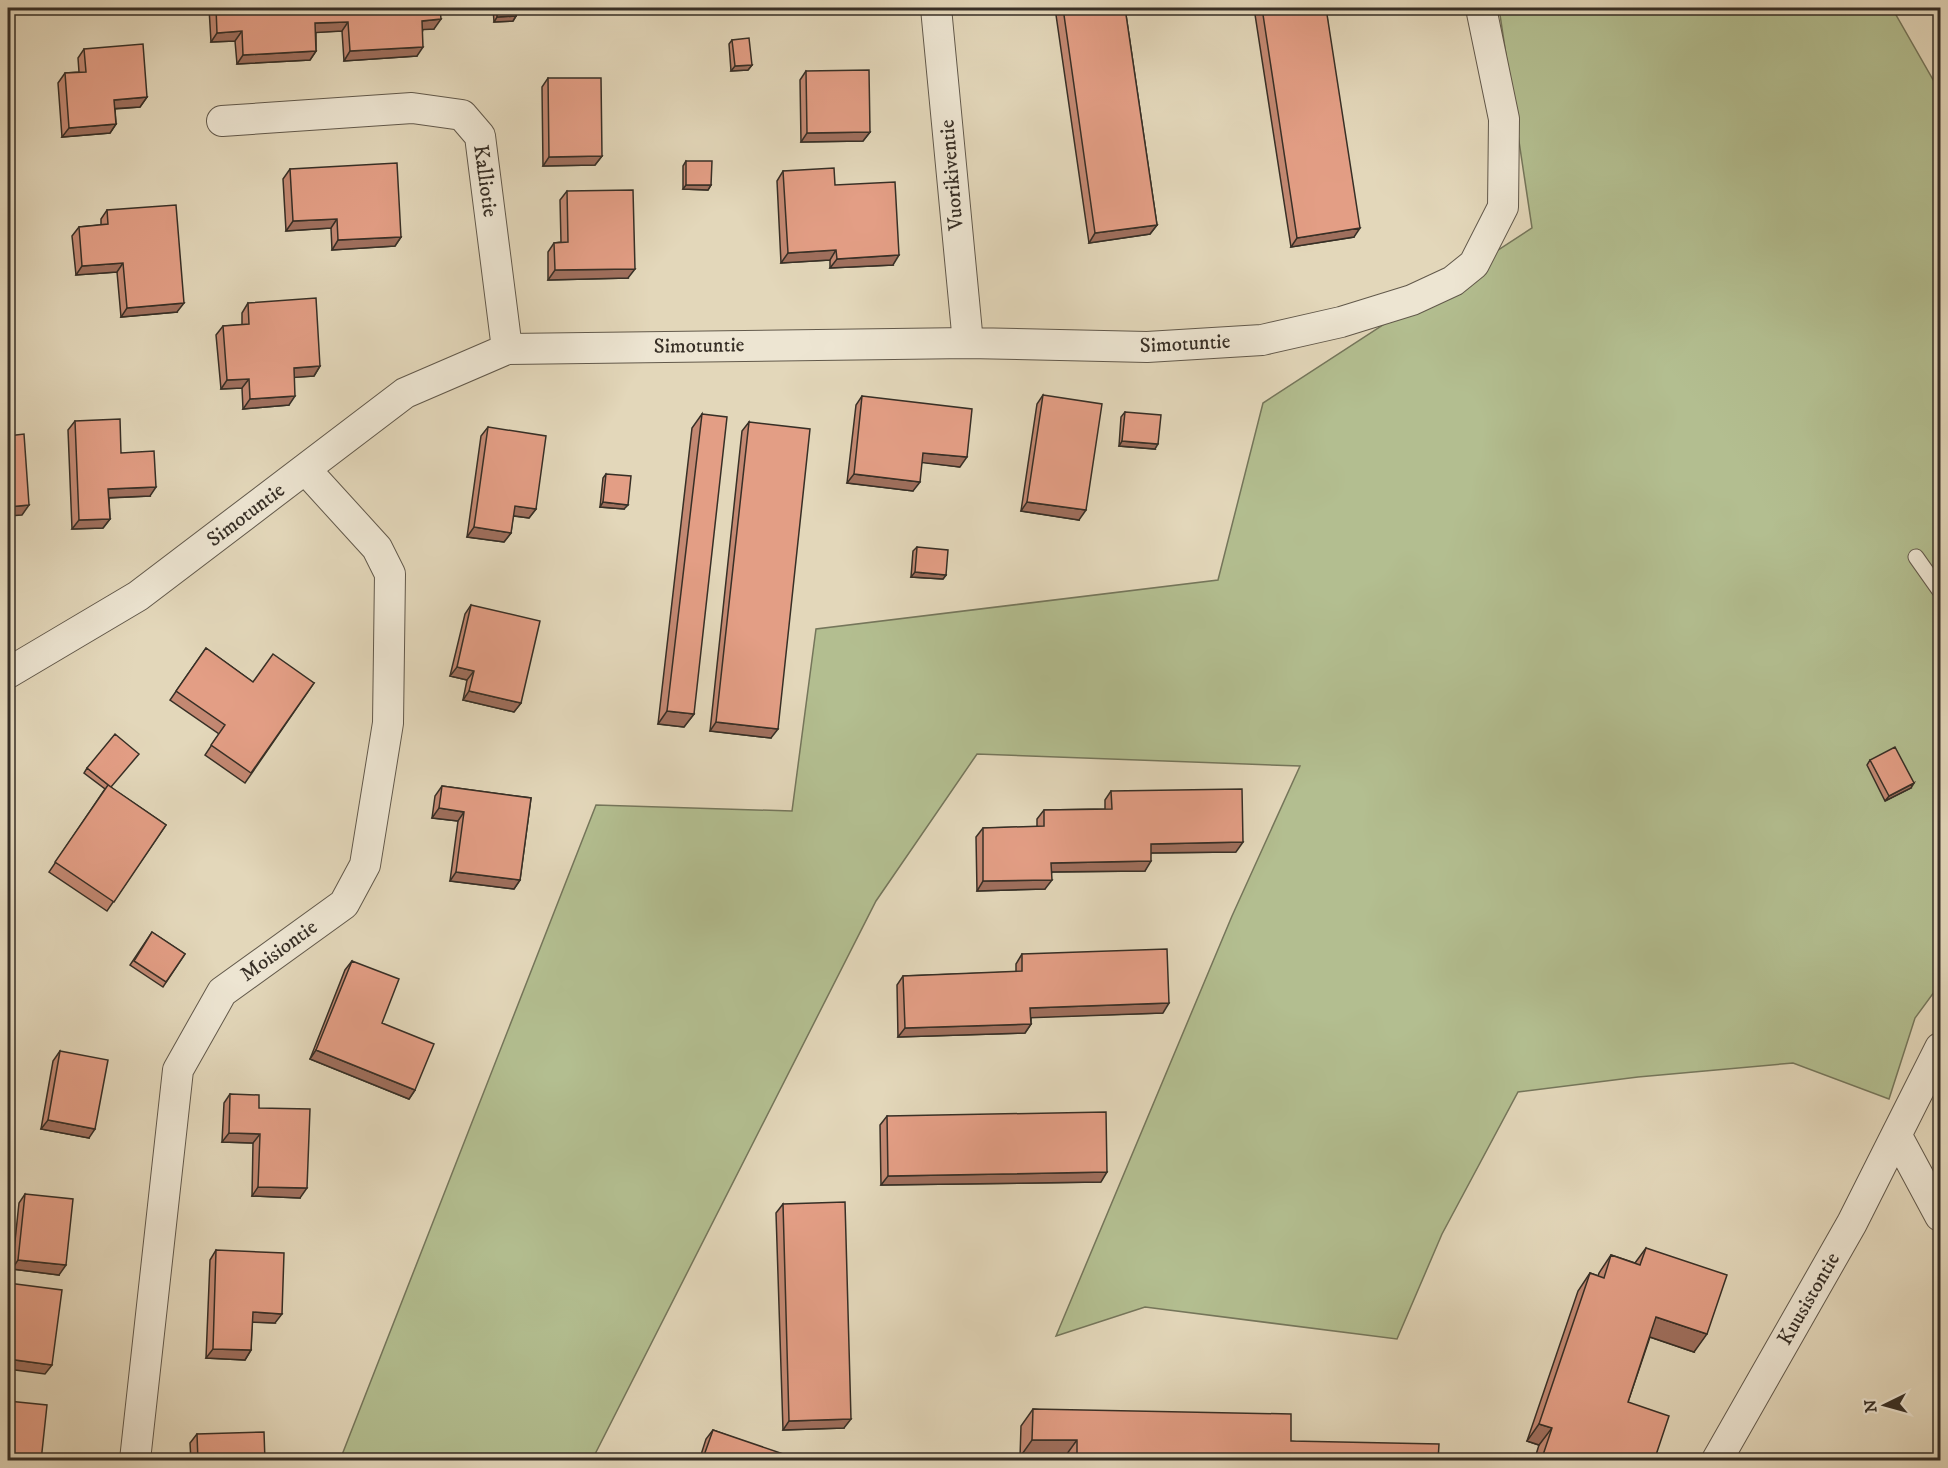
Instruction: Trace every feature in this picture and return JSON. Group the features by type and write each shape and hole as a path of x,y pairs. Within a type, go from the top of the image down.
{"street":[{"name":"Vuorikiventie","path":"936,8 968,343"},
{"name":"Simotuntie","path":"8,673 138,596 405,393 507,349 968,343 1147,347 1262,340 1341,322 1412,300 1453,281 1474,264 1503,207 1504,118 1481,8"},
{"name":"Kalliotie","path":"222,121 412,108 462,115 480,136 507,349"},
{"name":"Moisiontie","path":"135,1461 178,1070 222,992 344,904 365,865 388,723 390,574 377,548 306,470"},
{"name":"Kuusistontie","path":"1717,1461 1852,1223 1941,1048"},
{"path":"1897,1136 1941,1216"}],"lane":[{"path":"1916,557 1941,591"}],"green space":[{"path":"1499,8 1892,8 1940,92 1940,984 1915,1018 1889,1099 1793,1063 1638,1077 1518,1092 1442,1234 1397,1339 1145,1307 1056,1336 1232,916 1300,766 977,754 876,901 592,1460 340,1460 596,805 792,811 816,629 1218,580 1263,403 1532,228"}],"building":[{"path":"216,8 440,8 441,19 422,21 423,47 350,51 348,22 315,23 316,51 243,55 242,31 217,33"},
{"path":"497,8 516,8 516,16 497,17"},
{"path":"1063,8 1125,8 1157,225 1095,233"},
{"path":"1262,8 1326,8 1360,228 1297,238"},
{"path":"749,38 752,65 735,66 732,40"},
{"path":"143,44 147,97 114,100 116,124 69,128 65,73 86,72 84,49"},
{"path":"869,70 870,132 807,133 806,71"},
{"path":"548,78 601,78 602,156 549,157"},
{"path":"686,161 712,161 711,185 686,185"},
{"path":"397,163 401,237 338,240 337,219 293,221 290,169"},
{"path":"834,168 835,185 895,182 899,255 837,259 836,250 788,253 783,171"},
{"path":"633,190 635,269 555,270 554,243 568,242 567,191"},
{"path":"176,205 184,303 127,308 123,263 82,266 79,227 108,224 107,210"},
{"path":"316,298 320,366 294,368 295,396 250,399 249,379 227,380 223,326 249,324 248,303"},
{"path":"1043,395 1102,404 1086,510 1027,502"},
{"path":"862,396 972,409 967,457 923,453 920,482 854,474"},
{"path":"1125,412 1161,415 1158,444 1122,441"},
{"path":"702,414 727,417 694,714 667,711"},
{"path":"120,419 121,453 154,451 156,487 108,489 110,519 79,520 75,421"},
{"path":"749,422 810,429 778,729 716,722"},
{"path":"488,427 546,436 536,509 515,506 511,533 474,527"},
{"path":"24,434 29,505 8,507 8,436"},
{"path":"606,474 631,476 628,505 603,502"},
{"path":"917,547 948,550 946,575 915,572"},
{"path":"471,605 540,621 521,703 469,691 474,671 457,667"},
{"path":"206,648 253,682 273,654 314,683 251,773 211,745 225,725 176,691"},
{"path":"115,734 139,754 111,787 87,768"},
{"path":"1895,747 1914,783 1889,796 1870,760"},
{"path":"108,785 166,825 114,902 55,862"},
{"path":"442,786 531,798 520,880 456,872 464,812 439,808"},
{"path":"1242,789 1243,842 1151,844 1151,861 1051,863 1052,880 983,881 983,828 1044,826 1044,810 1112,809 1111,791"},
{"path":"152,932 185,954 166,982 134,961"},
{"path":"1167,949 1169,1003 1030,1008 1031,1024 905,1028 903,976 1022,971 1022,954"},
{"path":"352,961 399,979 382,1023 434,1044 415,1090 316,1050"},
{"path":"60,1051 108,1060 95,1129 48,1120"},
{"path":"230,1094 259,1095 259,1108 310,1109 307,1188 258,1187 260,1134 229,1133"},
{"path":"1106,1112 1107,1172 888,1176 887,1116"},
{"path":"25,1194 73,1199 66,1265 18,1260"},
{"path":"845,1202 851,1419 789,1421 783,1204"},
{"path":"1646,1248 1727,1275 1707,1334 1656,1317 1628,1402 1669,1416 1654,1461 1541,1461 1552,1428 1539,1424 1590,1273 1604,1278 1611,1255 1640,1265"},
{"path":"216,1250 284,1253 282,1314 253,1312 251,1350 213,1349"},
{"path":"8,1283 62,1290 52,1365 8,1359"},
{"path":"8,1401 47,1405 41,1461 8,1461"},
{"path":"1033,1409 1291,1414 1291,1441 1439,1444 1438,1461 1077,1461 1077,1440 1032,1440"},
{"path":"713,1430 798,1459 797,1461 702,1461"},
{"path":"264,1432 265,1461 198,1461 197,1434"}]}
